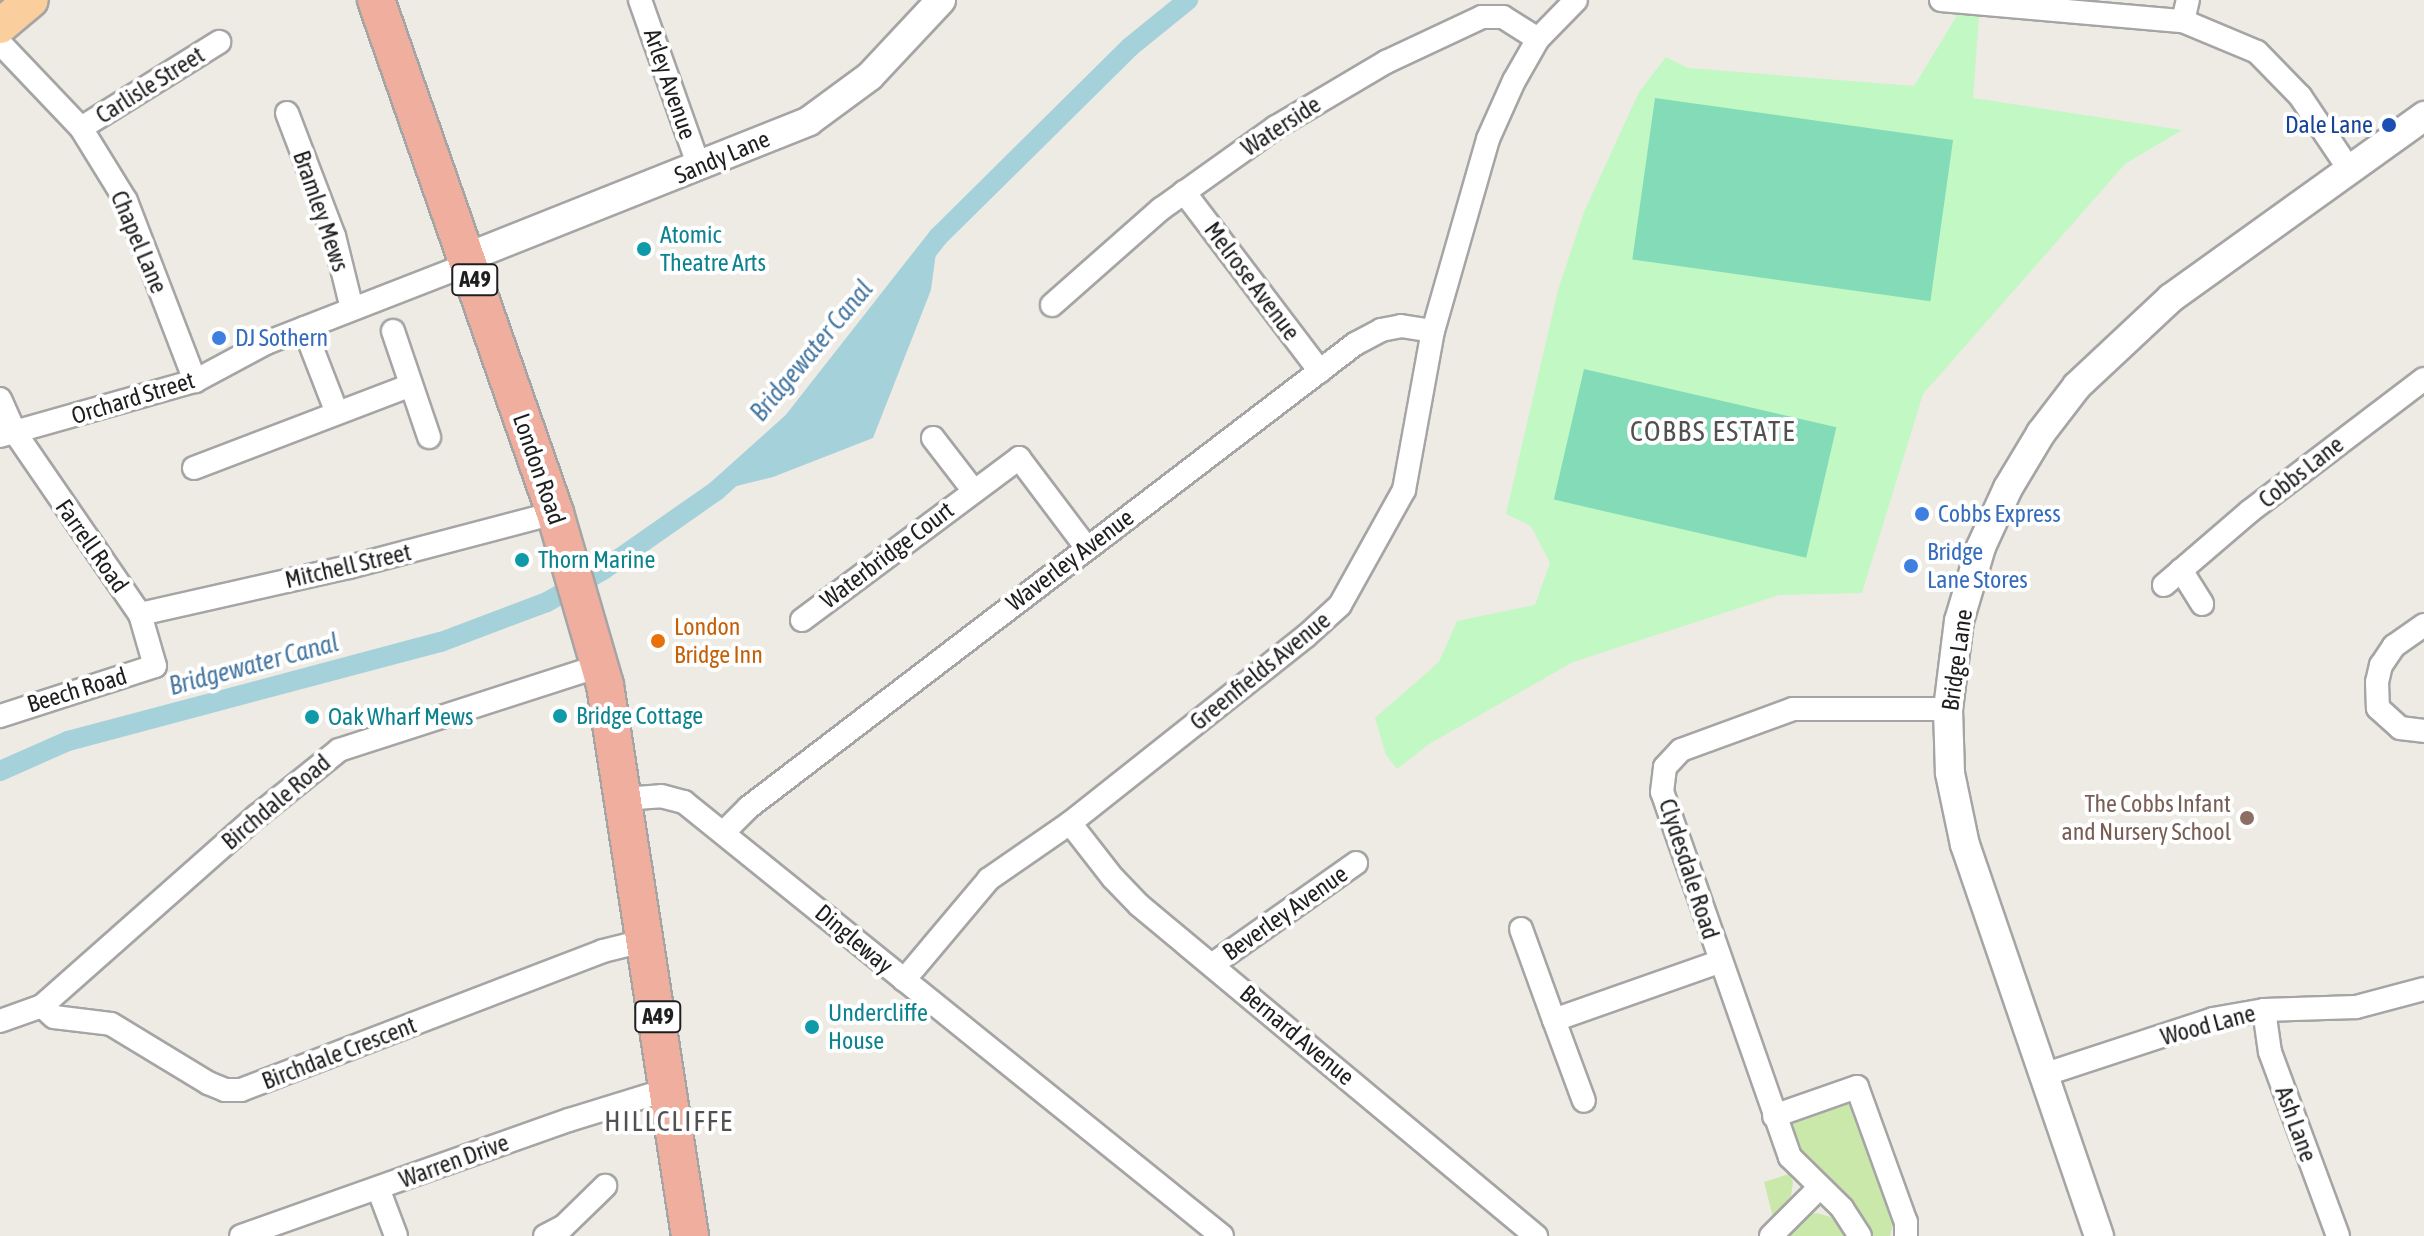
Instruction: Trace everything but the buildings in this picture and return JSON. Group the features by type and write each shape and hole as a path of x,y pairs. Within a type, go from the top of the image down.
{"highway":[{"name":"London Road","path":"376,0 555,513 599,666 647,940 690,1236"}],"main road":[{"path":"0,26 31,0"}],"street":[{"name":"Arley Avenue","path":"640,0 699,167"},
{"name":"Sandy Lane","path":"468,260 478,253 809,121 831,108 870,76 941,0"},
{"name":"Greenfields Avenue","path":"904,980 989,879 1070,823 1305,637 1340,605 1404,490 1433,331 1488,139 1514,81 1538,39 1576,0"},
{"path":"1941,0 2185,11 2257,52 2300,96 2349,169"},
{"name":"Waterside","path":"1052,305 1184,192 1288,120 1386,62 1482,17 1503,17 1538,39"},
{"name":"Carlisle Street","path":"81,128 219,42"},
{"name":"Chapel Lane","path":"0,43 81,128 126,201 195,381"},
{"name":"Bramley Mews","path":"287,113 334,236 352,309"},
{"name":"Bridge Lane","path":"2099,1236 1965,845 1950,773 1948,709 1959,621 1981,547 2008,488 2050,421 2077,386 2171,298 2424,116"},
{"name":"Melrose Avenue","path":"1184,192 1320,371"},
{"name":"Orchard Street","path":"7,434 195,381 247,352 458,268 468,260"},
{"name":"Waverley Avenue","path":"724,832 749,807 1355,344 1381,330 1401,326 1433,331"},
{"path":"304,328 337,413"},
{"path":"393,331 429,437"},
{"name":"Cobbs Lane","path":"2202,604 2172,578 2262,502 2424,379"},
{"path":"194,470 411,385"},
{"name":"Farrell Road","path":"0,399 7,434 140,614 155,666"},
{"name":"Waterbridge Court","path":"933,438 973,490"},
{"name":"Waterbridge Court","path":"802,620 1019,458 1086,547"},
{"name":"Mitchell Street","path":"140,614 349,567 555,513"},
{"path":"2424,625 2394,646 2381,665 2378,708 2400,728 2424,731"},
{"name":"Beech Road","path":"0,716 155,666"},
{"name":"Birchdale Road","path":"0,1021 42,1006 257,816 339,750 599,666"},
{"name":"Clydesdale Road","path":"1860,1236 1842,1208 1790,1157 1719,962 1662,792 1665,767 1681,750 1793,709 1948,709"},
{"name":"Dingleway","path":"622,799 661,796 684,802 1211,1232"},
{"name":"Bernard Avenue","path":"1070,823 1113,878 1139,905 1536,1236"},
{"name":"Beverley Avenue","path":"1213,964 1356,863"},
{"path":"1521,929 1584,1101"},
{"name":"Birchdale Crescent","path":"42,1006 54,1017 111,1024 208,1083 225,1090 241,1090 603,951 647,940"},
{"path":"1554,1020 1719,962"},
{"name":"Wood Lane","path":"2043,1075 2213,1019 2264,1010 2356,1007 2424,989"},
{"name":"Ash Lane","path":"2264,1010 2270,1052 2338,1236"},
{"path":"1774,1116 1857,1087 1906,1222 1906,1236"},
{"name":"Warren Drive","path":"241,1236 569,1120 669,1089"},
{"path":"545,1236 563,1227 605,1186"},
{"path":"1771,1236 1820,1187"},
{"path":"378,1188 396,1236"}],"green space":[{"path":"1958,14 1979,16 1973,98 2182,130 2125,164 1923,394 1862,593 1779,595 1573,662 1429,744 1397,769 1386,755 1375,718 1439,662 1457,621 1535,605 1550,563 1531,526 1506,514 1558,290 1584,212 1639,92 1666,57 1688,68 1914,86"},
{"path":"1655,98 1953,140 1930,301 1632,259"},
{"path":"1584,369 1836,427 1806,558 1554,500"},
{"path":"1840,1103 1848,1104 1856,1112 1894,1222 1890,1236 1873,1236 1856,1209 1797,1146 1788,1127 1790,1120"},
{"path":"1789,1174 1793,1182 1791,1196 1773,1217 1764,1182"},
{"path":"1816,1213 1831,1217 1846,1236 1786,1236 1806,1216"}],"water":[{"path":"938,237 931,290 873,438 773,477 716,491 793,422"}],"waterway":[{"name":"Bridgewater Canal","path":"0,771 68,741 441,642 547,602 603,570 716,491 793,422 938,237 1130,47 1188,0"}],"place":[{"name":"Dale Lane","path":"2389,125"},
{"name":"Atomic Theatre Arts","path":"644,249"},
{"name":"DJ Sothern","path":"219,338"},
{"name":"Cobbs Express","path":"1922,514"},
{"name":"Thorn Marine","path":"522,560"},
{"name":"Bridge Lane Stores","path":"1911,566"},
{"name":"London Bridge Inn","path":"658,641"},
{"name":"Bridge Cottage","path":"560,716"},
{"name":"Oak Wharf Mews","path":"312,717"},
{"name":"The Cobbs Infant and Nursery School","path":"2247,818"},
{"name":"Undercliffe House","path":"812,1027"}],"district":[{"name":"COBBS ESTATE","path":"1713,431"},
{"name":"HILLCLIFFE","path":"669,1121"}]}
